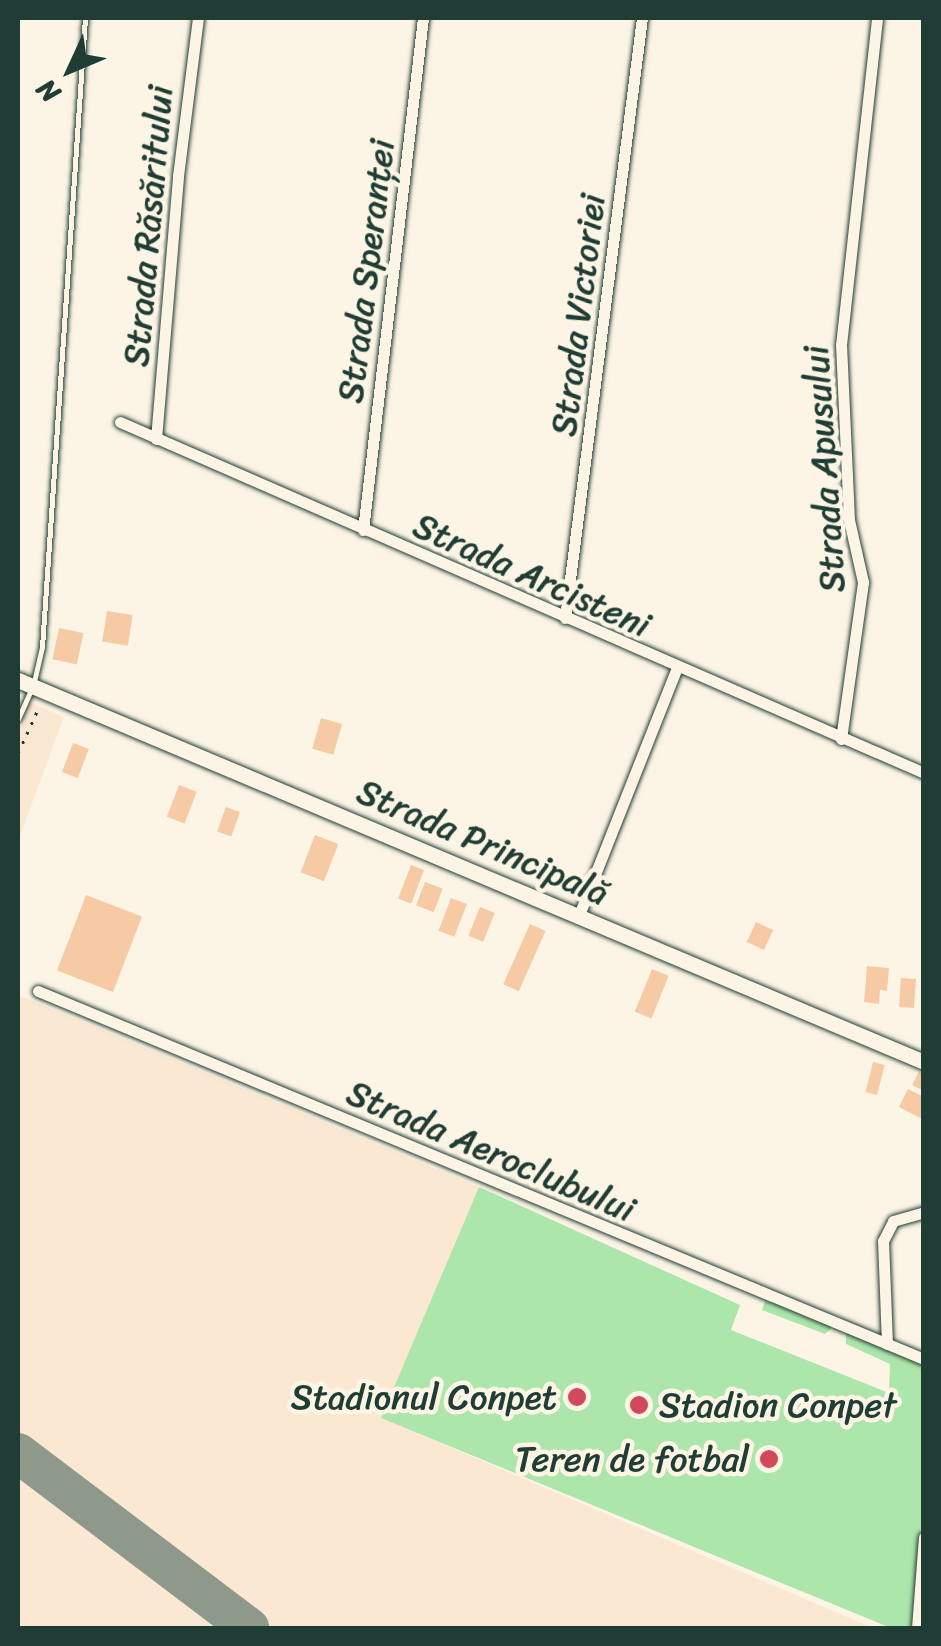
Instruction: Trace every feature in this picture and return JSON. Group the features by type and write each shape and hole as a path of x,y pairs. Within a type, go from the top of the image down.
{"main road":[{"name":"Strada Principală","path":"25,683 924,1062"}],"street":[{"name":"Strada Răsăritului","path":"156,439 178,176 198,18"},
{"name":"Strada Speranței","path":"363,530 423,18"},
{"name":"Strada Victoriei","path":"565,618 642,18"},
{"name":"Strada Apusului","path":"841,738 863,582 849,520 841,345 877,18"},
{"name":"Strada Arcisteni","path":"120,422 924,773"},
{"path":"578,915 677,668"},
{"name":"Strada Aeroclubului","path":"38,990 924,1359"},
{"path":"887,1344 883,1241 893,1221 924,1212"},
{"path":"917,1628 924,1537"}],"lane":[{"path":"18,718 25,683 42,647 85,18"}],"path":[{"path":"18,754 39,707"}],"shaded area":[{"path":"18,698 64,717 18,841"},
{"path":"18,995 479,1187 382,1418 873,1628 18,1628"}],"green space":[{"name":"Stadion Conpet","path":"479,1187 740,1305 731,1330 889,1393 890,1364 846,1344 846,1332 924,1364 923,1489 915,1628 891,1628 381,1418"},
{"path":"766,1298 831,1329 825,1334 762,1310"}],"building":[{"path":"107,611 133,615 128,646 102,642"},
{"path":"59,628 83,633 77,664 52,659"},
{"path":"321,718 342,724 333,755 312,749"},
{"path":"73,743 89,749 78,778 62,772"},
{"path":"179,785 197,792 185,824 167,817"},
{"path":"226,807 240,812 231,837 217,831"},
{"path":"315,835 338,844 324,881 301,872"},
{"path":"411,865 424,870 411,904 398,899"},
{"path":"425,882 443,889 434,912 416,905"},
{"path":"86,895 142,917 113,992 57,971"},
{"path":"451,898 467,904 454,937 438,931"},
{"path":"480,907 495,913 483,942 468,936"},
{"path":"756,922 773,930 764,950 747,942"},
{"path":"530,924 546,931 519,991 503,984"},
{"path":"867,966 889,968 887,991 880,990 879,1004 864,1002"},
{"path":"652,969 669,976 651,1018 635,1012"},
{"path":"901,978 916,979 914,1008 899,1007"},
{"path":"873,1062 885,1065 877,1095 866,1092"},
{"path":"919,1072 924,1074 924,1091 912,1085"},
{"path":"908,1089 924,1097 924,1120 899,1107"}],"taxiway":[{"path":"18,1453 249,1628"}],"place":[{"name":"Stadionul Conpet","path":"577,1397"},
{"name":"Stadion Conpet","path":"639,1405"},
{"name":"Teren de fotbal","path":"769,1459"}]}
